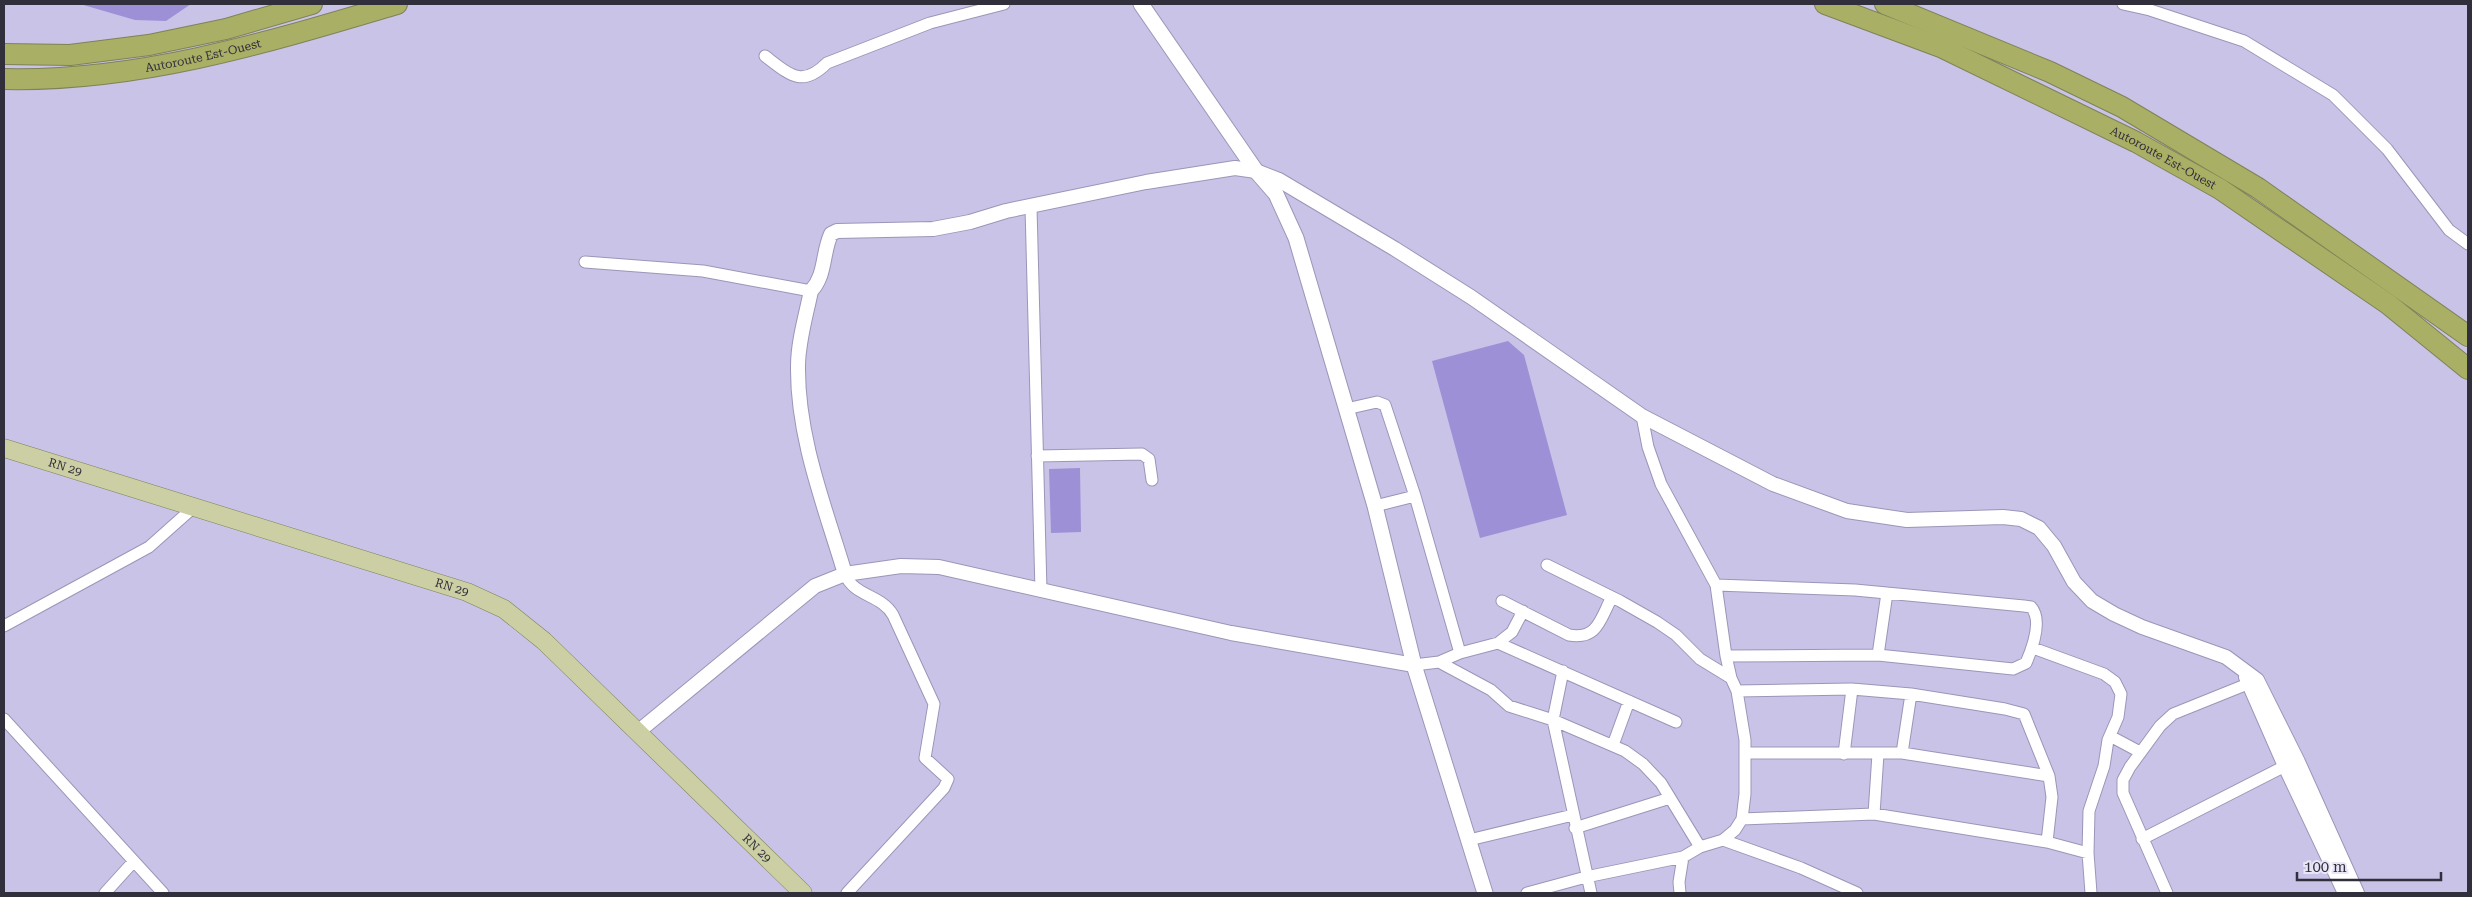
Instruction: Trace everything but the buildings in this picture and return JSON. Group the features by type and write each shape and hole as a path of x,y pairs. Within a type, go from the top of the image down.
{"highway":[{"name":"Autoroute Est-Ouest","path":"4,54 70,55 149,45 226,29 312,4"},
{"name":"Autoroute Est-Ouest","path":"4,79 45,80 95,75 231,52 397,4"},
{"name":"Autoroute Est-Ouest","path":"1825,4 1943,48 2136,142 2220,189 2388,304 2468,369"},
{"name":"Autoroute Est-Ouest","path":"1885,4 2050,72 2122,107 2258,188 2332,237 2468,336"}],"main road":[{"path":"1141,4 1256,171 1276,194 1296,238 1375,506 1414,665 1485,893"},
{"name":"RN 29","path":"4,448 440,583 467,592 504,609 544,641 639,731 803,893"}],"street":[{"path":"766,56 787,72 805,78 815,75 828,63 930,23 1004,4"},
{"path":"2123,4 2150,10 2244,41 2333,96 2387,149 2449,230 2468,244"},
{"path":"847,893 944,788 948,780 925,758 934,704 888,607 853,588 844,574 808,447 800,408 798,364 811,291 818,283 822,274 831,234 837,231 933,229 1146,182 1235,168 1256,171 1279,180 1395,249 1486,308 1642,416 1772,484 1847,511 1907,520 2003,517 2021,520 2039,528 2054,546 2074,582 2092,601 2142,627 2226,657 2249,677 2298,762 2357,893"},
{"path":"1032,207 1041,591"},
{"path":"585,262 703,271 811,291"},
{"path":"1346,409 1377,402 1385,405 1415,496 1460,653"},
{"path":"1527,893 1586,877 1683,857 1700,847 1723,840 1735,830 1742,819 1745,794 1745,753 1737,691 1731,678 1726,656 1716,585 1661,484 1648,446 1642,416"},
{"path":"1038,456 1142,454 1150,459 1152,480"},
{"path":"1375,506 1415,496"},
{"path":"4,626 149,547 194,507"},
{"path":"1547,565 1612,597 1676,635 1700,659 1731,678"},
{"path":"639,731 815,586 844,574 901,566 939,567 1231,633 1414,665 1439,662 1460,653 1498,642 1512,632 1523,611"},
{"path":"1716,585 1887,593 2031,607 2036,615 2032,648 2026,663 2013,669 1878,655 1726,656"},
{"path":"1878,655 1887,593"},
{"path":"1502,601 1569,635 1581,637 1589,635 1598,625 1612,597"},
{"path":"1498,642 1676,722"},
{"path":"2032,648 2104,674 2115,682 2121,694 2118,717 2110,736 2104,766 2089,811 2088,853 2091,893"},
{"path":"1439,662 1491,690 1509,706 1553,720 1613,745 1642,764 1661,783 1700,847"},
{"path":"1563,670 1553,720 1575,828 1591,893"},
{"path":"2167,893 2142,839 2122,787 2130,767 2140,752 2160,726 2173,714 2249,677"},
{"path":"2249,677 2285,766 2345,893"},
{"path":"1737,691 1852,690 1911,694 2005,708 2024,714 2050,776 2052,797 2047,842"},
{"path":"1844,754 1852,690"},
{"path":"1902,753 1911,694"},
{"path":"1613,745 1629,701"},
{"path":"4,719 163,893"},
{"path":"2110,736 2140,752"},
{"path":"1745,753 1902,753 2050,776"},
{"path":"1874,814 1878,754"},
{"path":"2142,839 2285,766"},
{"path":"1575,828 1670,798"},
{"path":"1742,819 1874,814 2047,842 2088,853"},
{"path":"1469,840 1573,815"},
{"path":"1723,840 1801,868 1857,893"},
{"path":"1680,893 1679,882 1683,857"},
{"path":"104,893 134,862"}],"shaded area":[{"path":"80,4 191,4 166,21 135,20"},
{"path":"1508,341 1524,355 1567,515 1480,538 1432,361"},
{"path":"1080,468 1081,532 1051,533 1049,469"}]}
